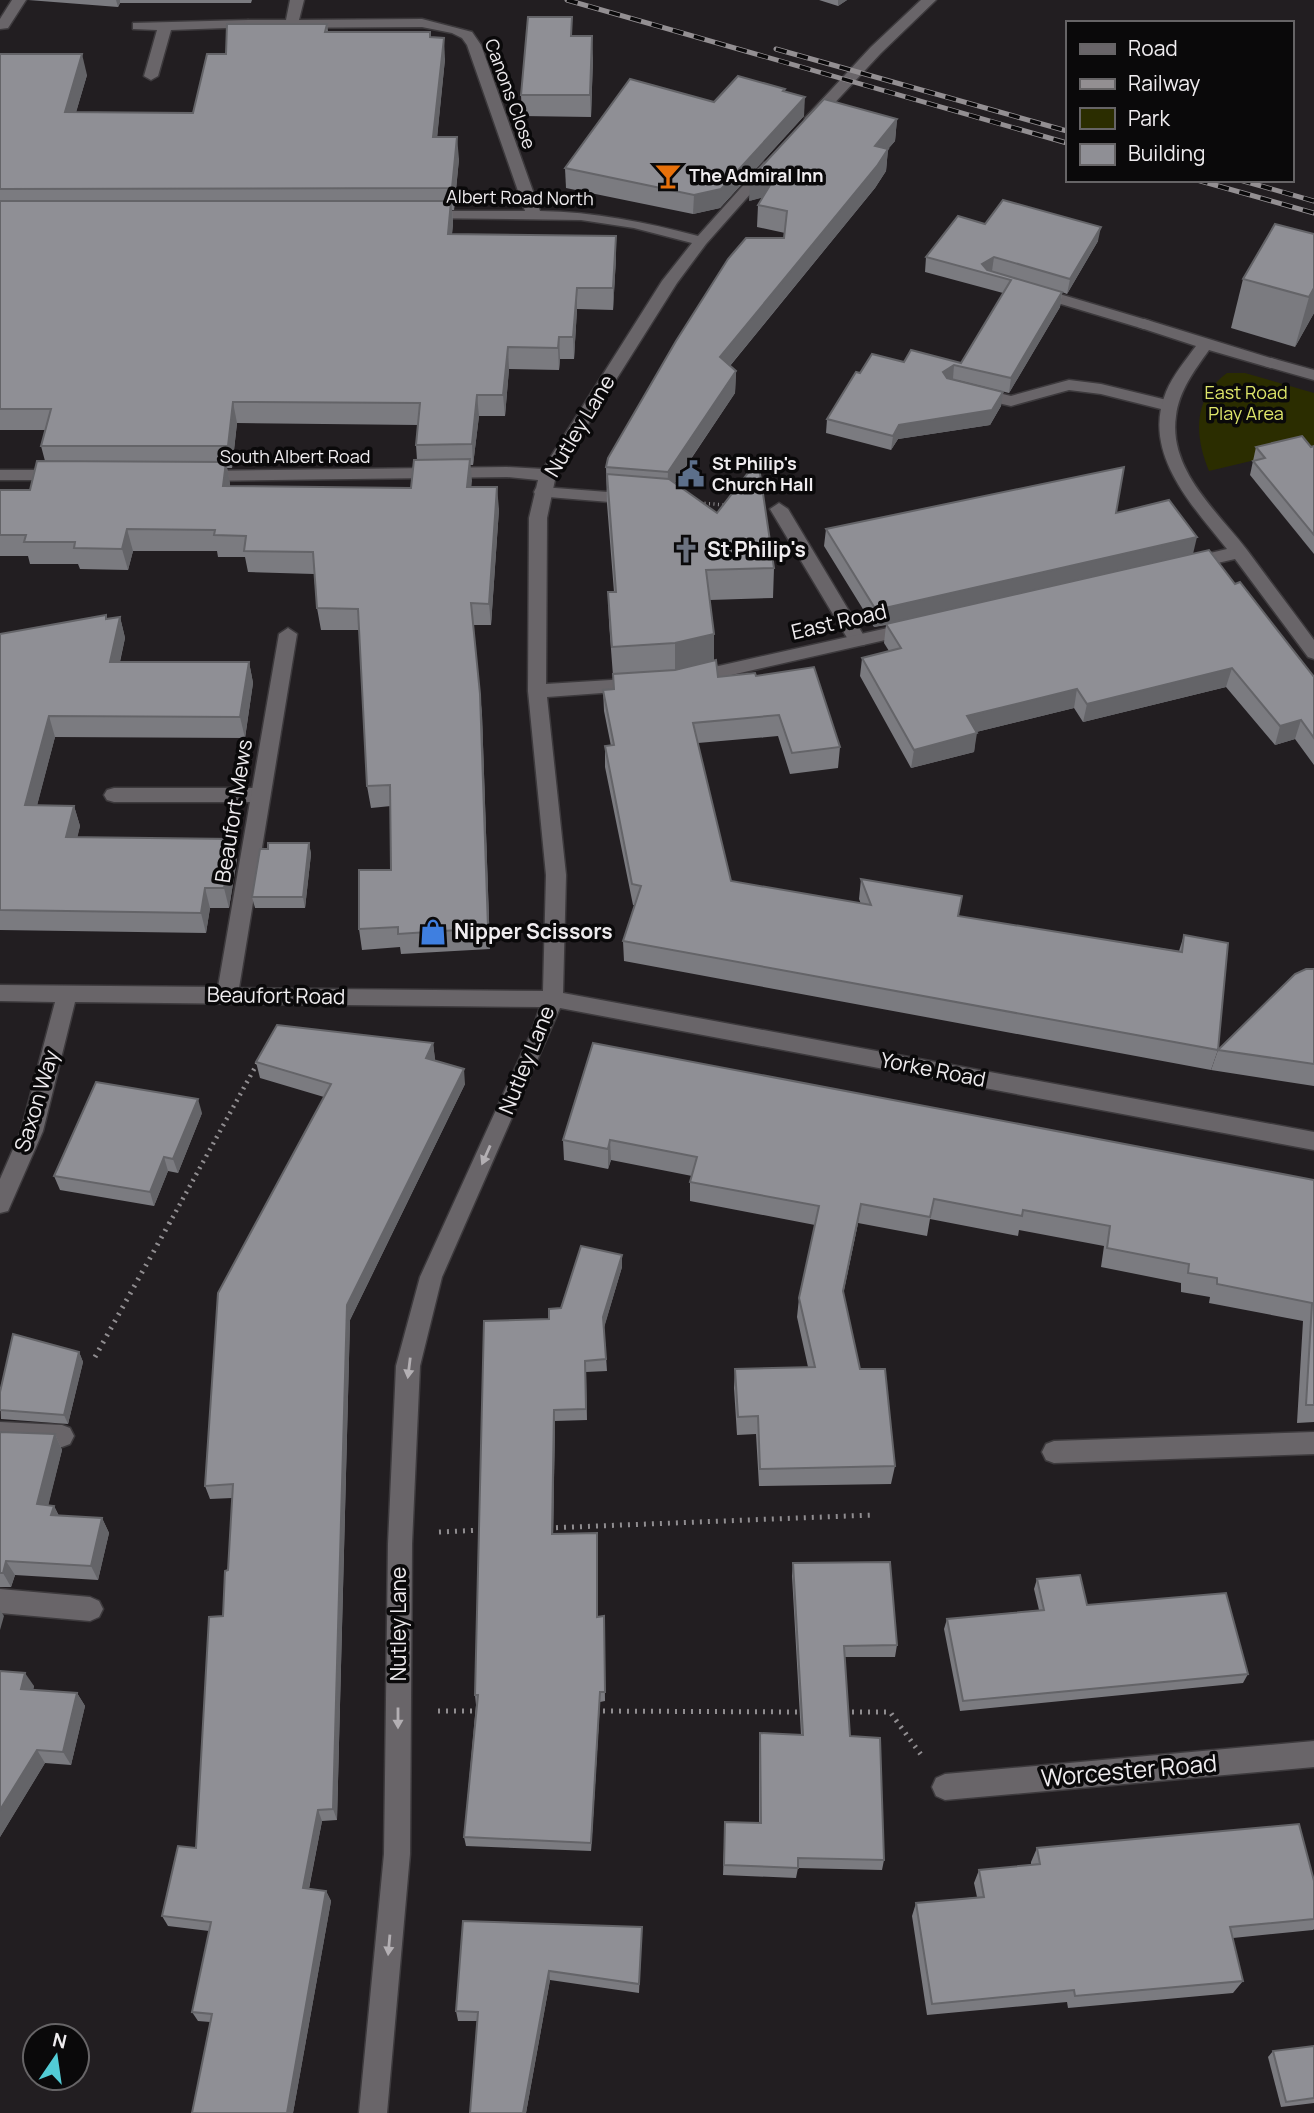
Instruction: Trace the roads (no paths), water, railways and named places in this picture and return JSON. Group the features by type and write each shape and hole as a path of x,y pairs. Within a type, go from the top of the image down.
{"street":[{"path":"0,25 3,25 19,0"},
{"path":"292,23 296,0"},
{"path":"802,129 876,50 929,0"},
{"name":"Canons Close","path":"138,26 422,23 448,27 467,35 474,45 534,215"},
{"path":"151,76 165,26"},
{"name":"Nutley Lane","path":"373,2113 397,1854 400,1534 408,1366 431,1277 544,1026 553,999 556,875 537,691 538,518 542,492 548,475 670,281 701,241 784,149"},
{"name":"Albert Road North","path":"411,216 534,215 609,219 701,241"},
{"path":"1016,286 1314,375"},
{"path":"1205,344 1173,394 1165,421 1169,452 1179,477 1313,650"},
{"path":"964,390 1011,401 1069,385 1101,389 1169,406"},
{"name":"South Albert Road","path":"179,476 357,476 507,472 548,475"},
{"path":"0,475 82,475"},
{"path":"542,492 674,502"},
{"path":"779,509 858,641"},
{"path":"1171,568 1239,552"},
{"name":"East Road","path":"537,691 668,682 926,625"},
{"name":"Beaufort Mews","path":"227,996 288,634"},
{"path":"114,795 259,795"},
{"name":"Beaufort Road","path":"0,993 553,999"},
{"name":"Saxon Way","path":"0,1204 32,1131 67,994"},
{"name":"Yorke Road","path":"553,999 1314,1141"},
{"path":"0,1433 62,1436"},
{"path":"1054,1452 1314,1443"},
{"path":"0,1601 90,1609"},
{"name":"Worcester Road","path":"945,1787 1314,1754"}],"railway":[{"path":"567,0 1066,143"},
{"path":"776,49 1066,131"},
{"path":"1204,182 1314,213"},
{"path":"1247,182 1314,201"}],"place":[{"name":"The Admiral Inn","path":"668,176"},
{"name":"St Philip's Church Hall","path":"691,474"},
{"name":"St Philip's","path":"686,550"},
{"name":"Nipper Scissors","path":"433,932"}],"park label":[{"name":"East Road Play Area","path":"1246,403"}]}
